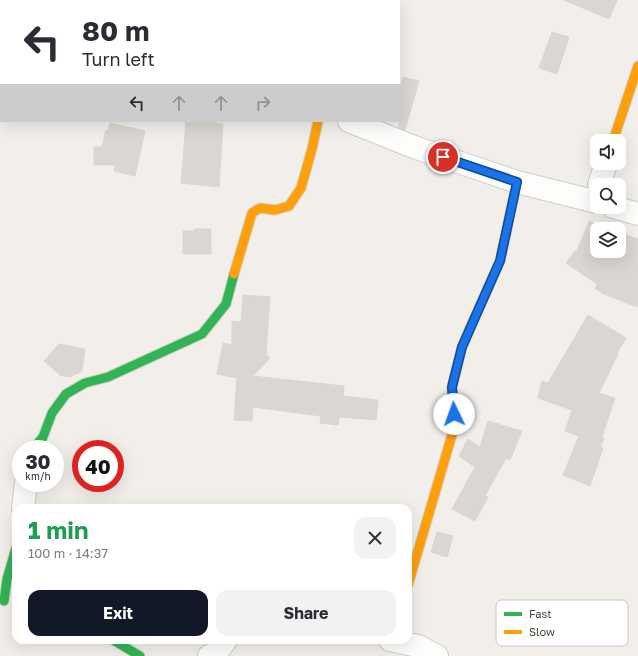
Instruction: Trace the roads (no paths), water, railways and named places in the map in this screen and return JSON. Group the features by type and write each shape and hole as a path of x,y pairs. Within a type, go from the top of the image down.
{"street":[{"path":"615,134 638,66"},
{"path":"40,440 52,413 66,394 86,383 108,377 202,334 226,304 252,213 260,208 275,210 289,206 301,188 318,122"},
{"path":"352,122 414,147 517,182 590,195"},
{"path":"412,571 454,428 452,387 462,347 500,261 517,182"},
{"path":"626,209 638,214"},
{"path":"23,504 25,492"},
{"path":"7,602 7,579 12,562"},
{"path":"120,644 140,656"},
{"path":"209,656 217,652 223,644"},
{"path":"409,644 418,646 437,656"}]}
